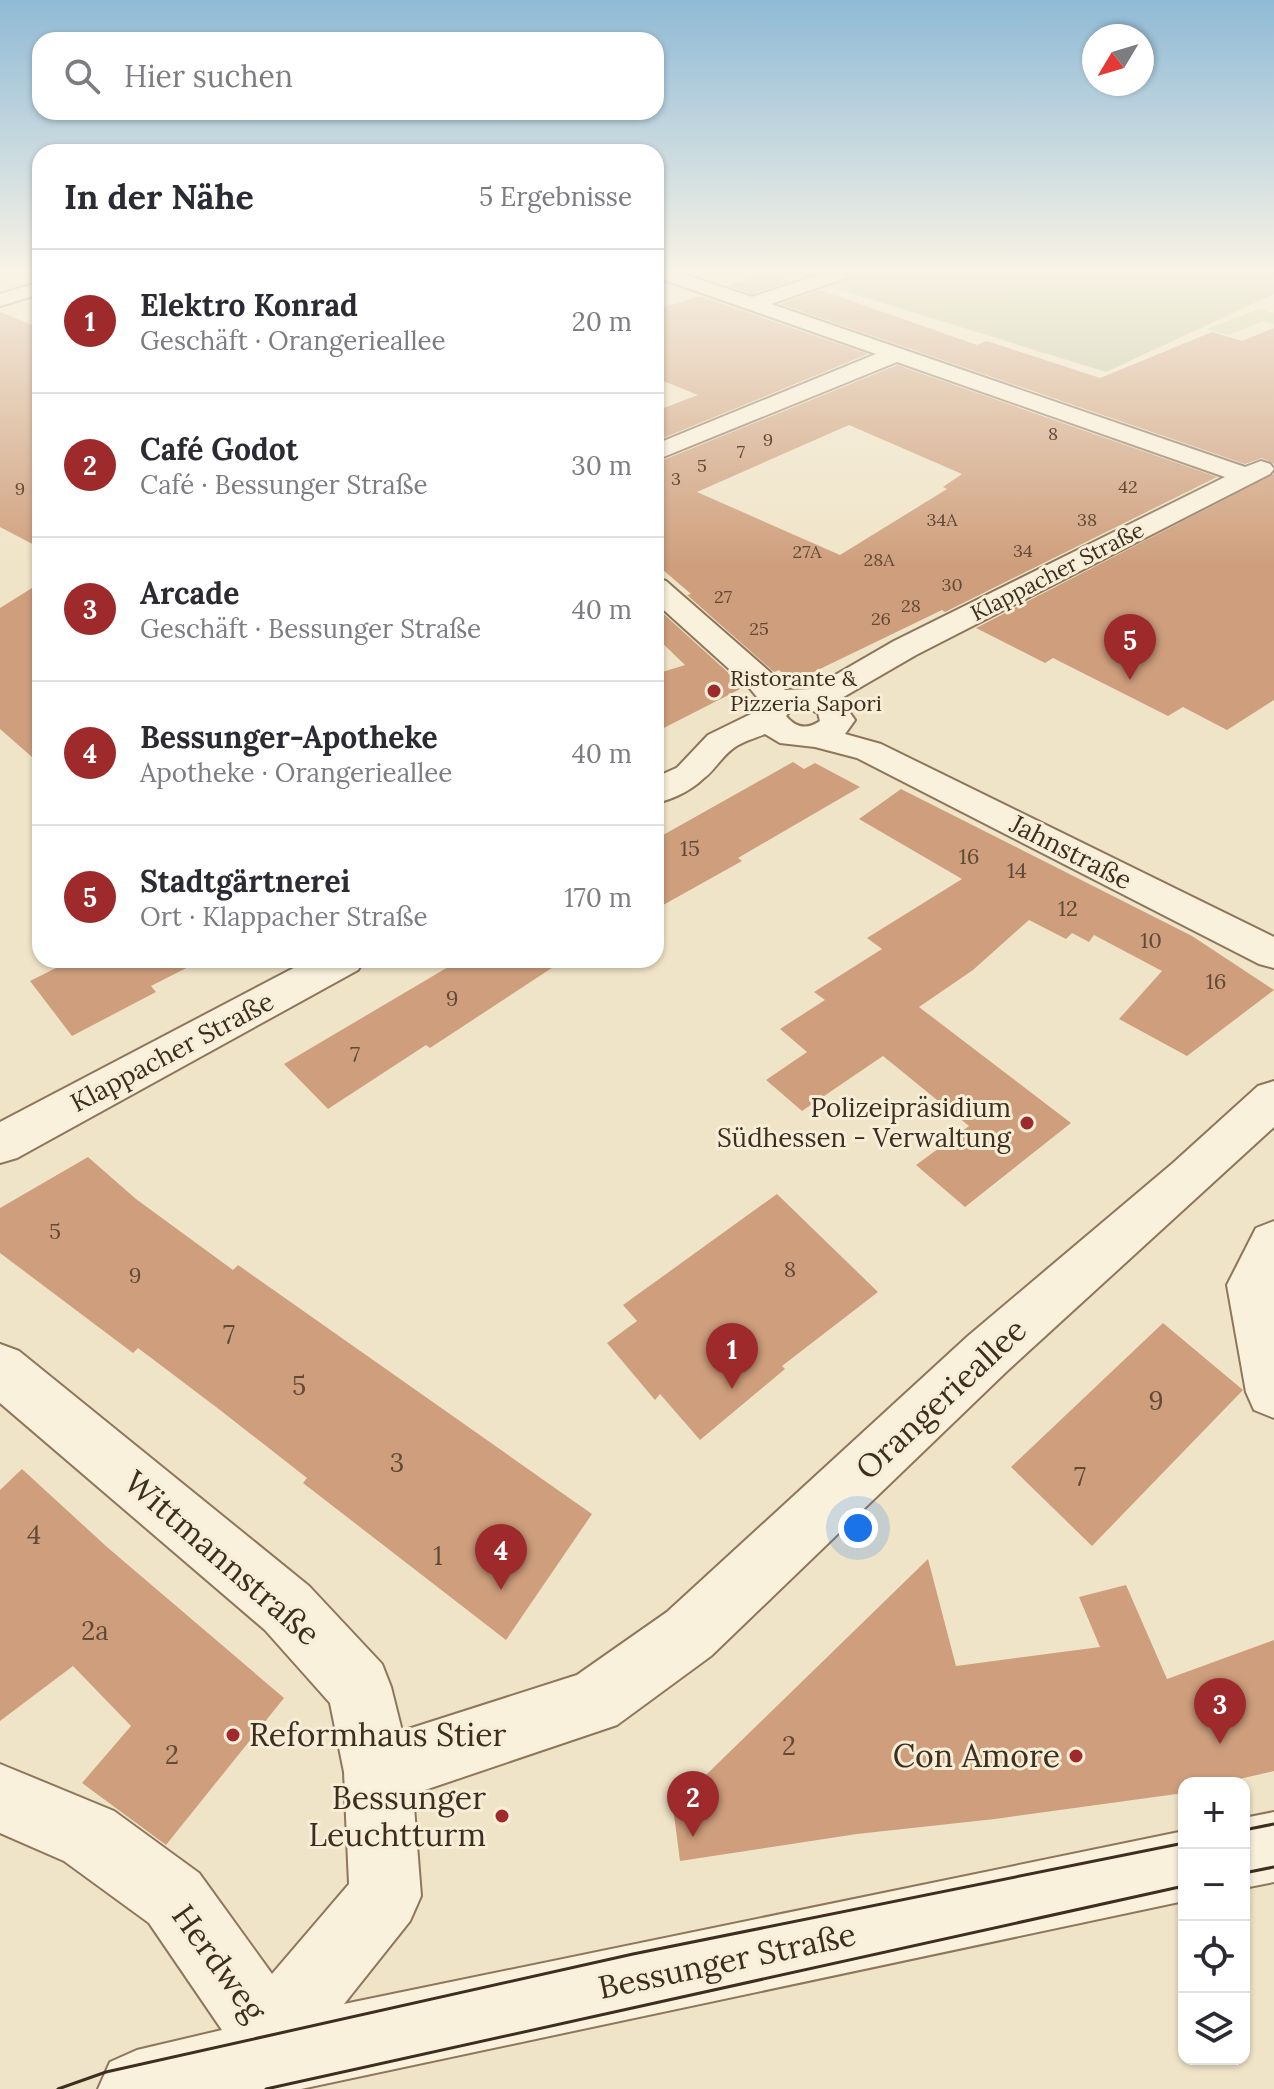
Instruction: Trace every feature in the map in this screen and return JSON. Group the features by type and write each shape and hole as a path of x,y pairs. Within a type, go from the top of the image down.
{"street":[{"path":"664,450 859,369"},
{"path":"936,369 1247,476"},
{"name":"Klappacher Straße","path":"664,788 690,773 744,755 803,709 1274,463"},
{"name":"Jahnstraße","path":"664,594 803,709 869,751 1274,954"},
{"name":"Klappacher Straße","path":"0,1144 328,968"},
{"name":"Orangerieallee","path":"378,1772 594,1702 689,1634 987,1354 1190,1177 1274,1099"},
{"path":"1274,1243 1253,1285 1274,1392"},
{"name":"Wittmannstraße","path":"0,1369 287,1608 359,1687 378,1772 385,1896 271,2060"},
{"name":"Herdweg","path":"0,1798 89,1836 174,1898 271,2060"},
{"path":"1250,1852 1274,1847"},
{"name":"Bessunger Straße","path":"137,2089 1178,1867"}],"building":[{"path":"0,369 32,369 32,544 0,527"},
{"path":"664,369 830,369 664,438 664,408 698,395 664,381"},
{"path":"886,369 910,369 1217,477 945,612 942,610 793,682 779,670 774,672 687,595 691,594 664,571 664,460","holes":["849,425 962,474 943,487 947,489 840,555 697,492"]},
{"path":"970,369 1074,369 1100,378 1121,369 1274,369 1274,464 1262,458 1245,464"},
{"path":"1274,474 1274,700 1227,730 1183,707 1168,716 1053,658 1045,663 976,628"},
{"path":"32,588 32,757 0,729 0,608"},
{"path":"664,614 744,687 664,728 664,672 685,665 664,645"},
{"path":"793,762 804,769 815,763 860,787 738,858 742,861 664,905 664,835"},
{"path":"901,789 1192,936 1274,990 1187,1056 1119,1019 1162,971 1094,935 1089,942 1072,933 1066,939 1029,920 973,970 919,1007 1071,1123 965,1207 916,1165 969,1126 883,1056 802,1111 766,1080 807,1052 780,1029 825,1000 814,992 882,949 867,938 962,879 859,819"},
{"path":"56,968 186,968 151,986 156,992 72,1036 30,981"},
{"path":"446,968 552,968 430,1048 426,1045 328,1109 284,1064"},
{"path":"88,1157 136,1199 233,1270 238,1265 592,1514 506,1640 303,1483 307,1478 220,1410 138,1348 133,1353 0,1253 0,1208"},
{"path":"777,1194 878,1292 782,1366 785,1369 700,1440 660,1394 655,1400 607,1343 637,1321 623,1305"},
{"path":"1163,1323 1243,1390 1092,1546 1011,1467"},
{"path":"22,1469 107,1547 284,1698 166,1845 82,1783 131,1726 73,1666 0,1721 0,1490"},
{"path":"928,1559 956,1666 1100,1647 1079,1597 1126,1585 1167,1679 1274,1640 1274,1771 1248,1777 1178,1777 1178,1794 857,1834 680,1861 673,1807"}],"tram line":[{"path":"1250,1829 1274,1824"},
{"path":"58,2089 106,2072 633,1954 1178,1844"},
{"path":"1250,1872 1274,1867"},
{"path":"266,2089 1178,1887"}],"place":[{"name":"Stadtgärtnerei","path":"1130,680"},
{"name":"Ristorante & Pizzeria Sapori","path":"714,691"},
{"name":"Polizeipräsidium Südhessen - Verwaltung","path":"1027,1123"},
{"name":"Elektro Konrad","path":"732,1389"},
{"name":"Bessunger-Apotheke","path":"501,1590"},
{"name":"Reformhaus Stier","path":"233,1735"},
{"name":"Arcade","path":"1220,1744"},
{"name":"Con Amore","path":"1076,1756"},
{"name":"Bessunger Leuchtturm","path":"502,1816"},
{"name":"Café Godot","path":"693,1837"}]}
